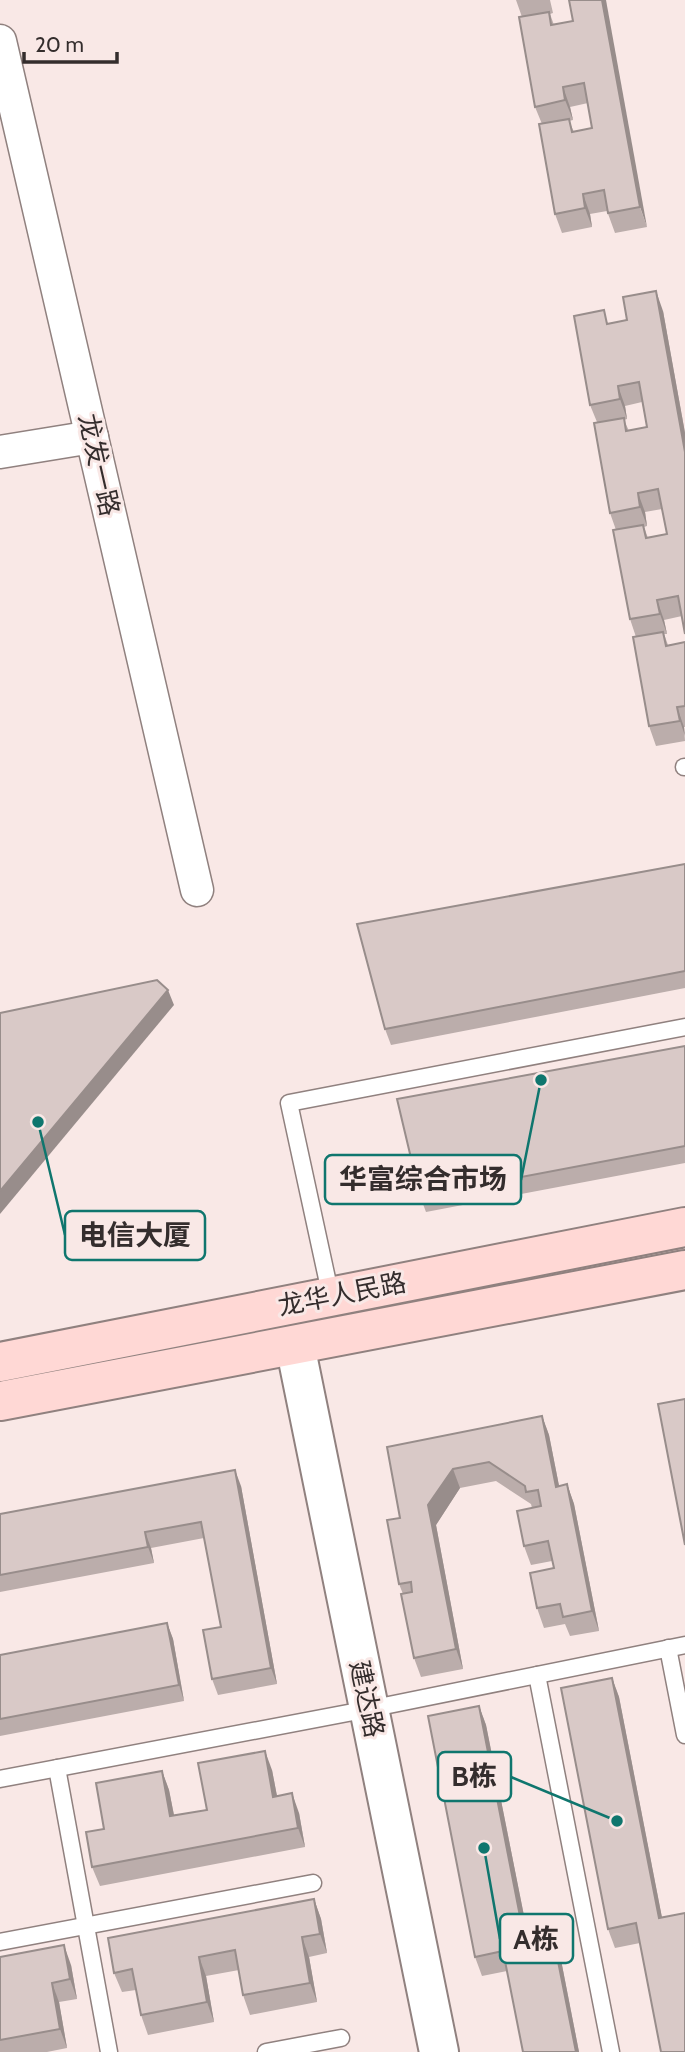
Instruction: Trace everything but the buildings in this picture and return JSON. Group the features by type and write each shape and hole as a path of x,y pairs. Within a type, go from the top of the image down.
{"main road":[{"name":"龙华人民路","path":"0,1362 685,1227"},
{"name":"龙华人民路","path":"0,1401 685,1270"}],"street":[{"name":"龙发一路","path":"0,41 197,890"},
{"path":"0,452 92,437"},
{"name":"建达路","path":"295,1345 439,2052"}],"lane":[{"path":"331,1297 289,1103 685,1027"},
{"path":"0,1779 369,1709 685,1645"},
{"path":"668,1648 685,1735"},
{"path":"537,1675 611,2052"},
{"path":"57,1768 109,2052"},
{"path":"0,1942 313,1883"},
{"path":"265,2052 341,2038"}],"place":[{"name":"华富综合市场","path":"541,1080"},
{"name":"电信大厦","path":"38,1122"},
{"name":"B栋","path":"617,1821"},
{"name":"A栋","path":"484,1848"}]}
